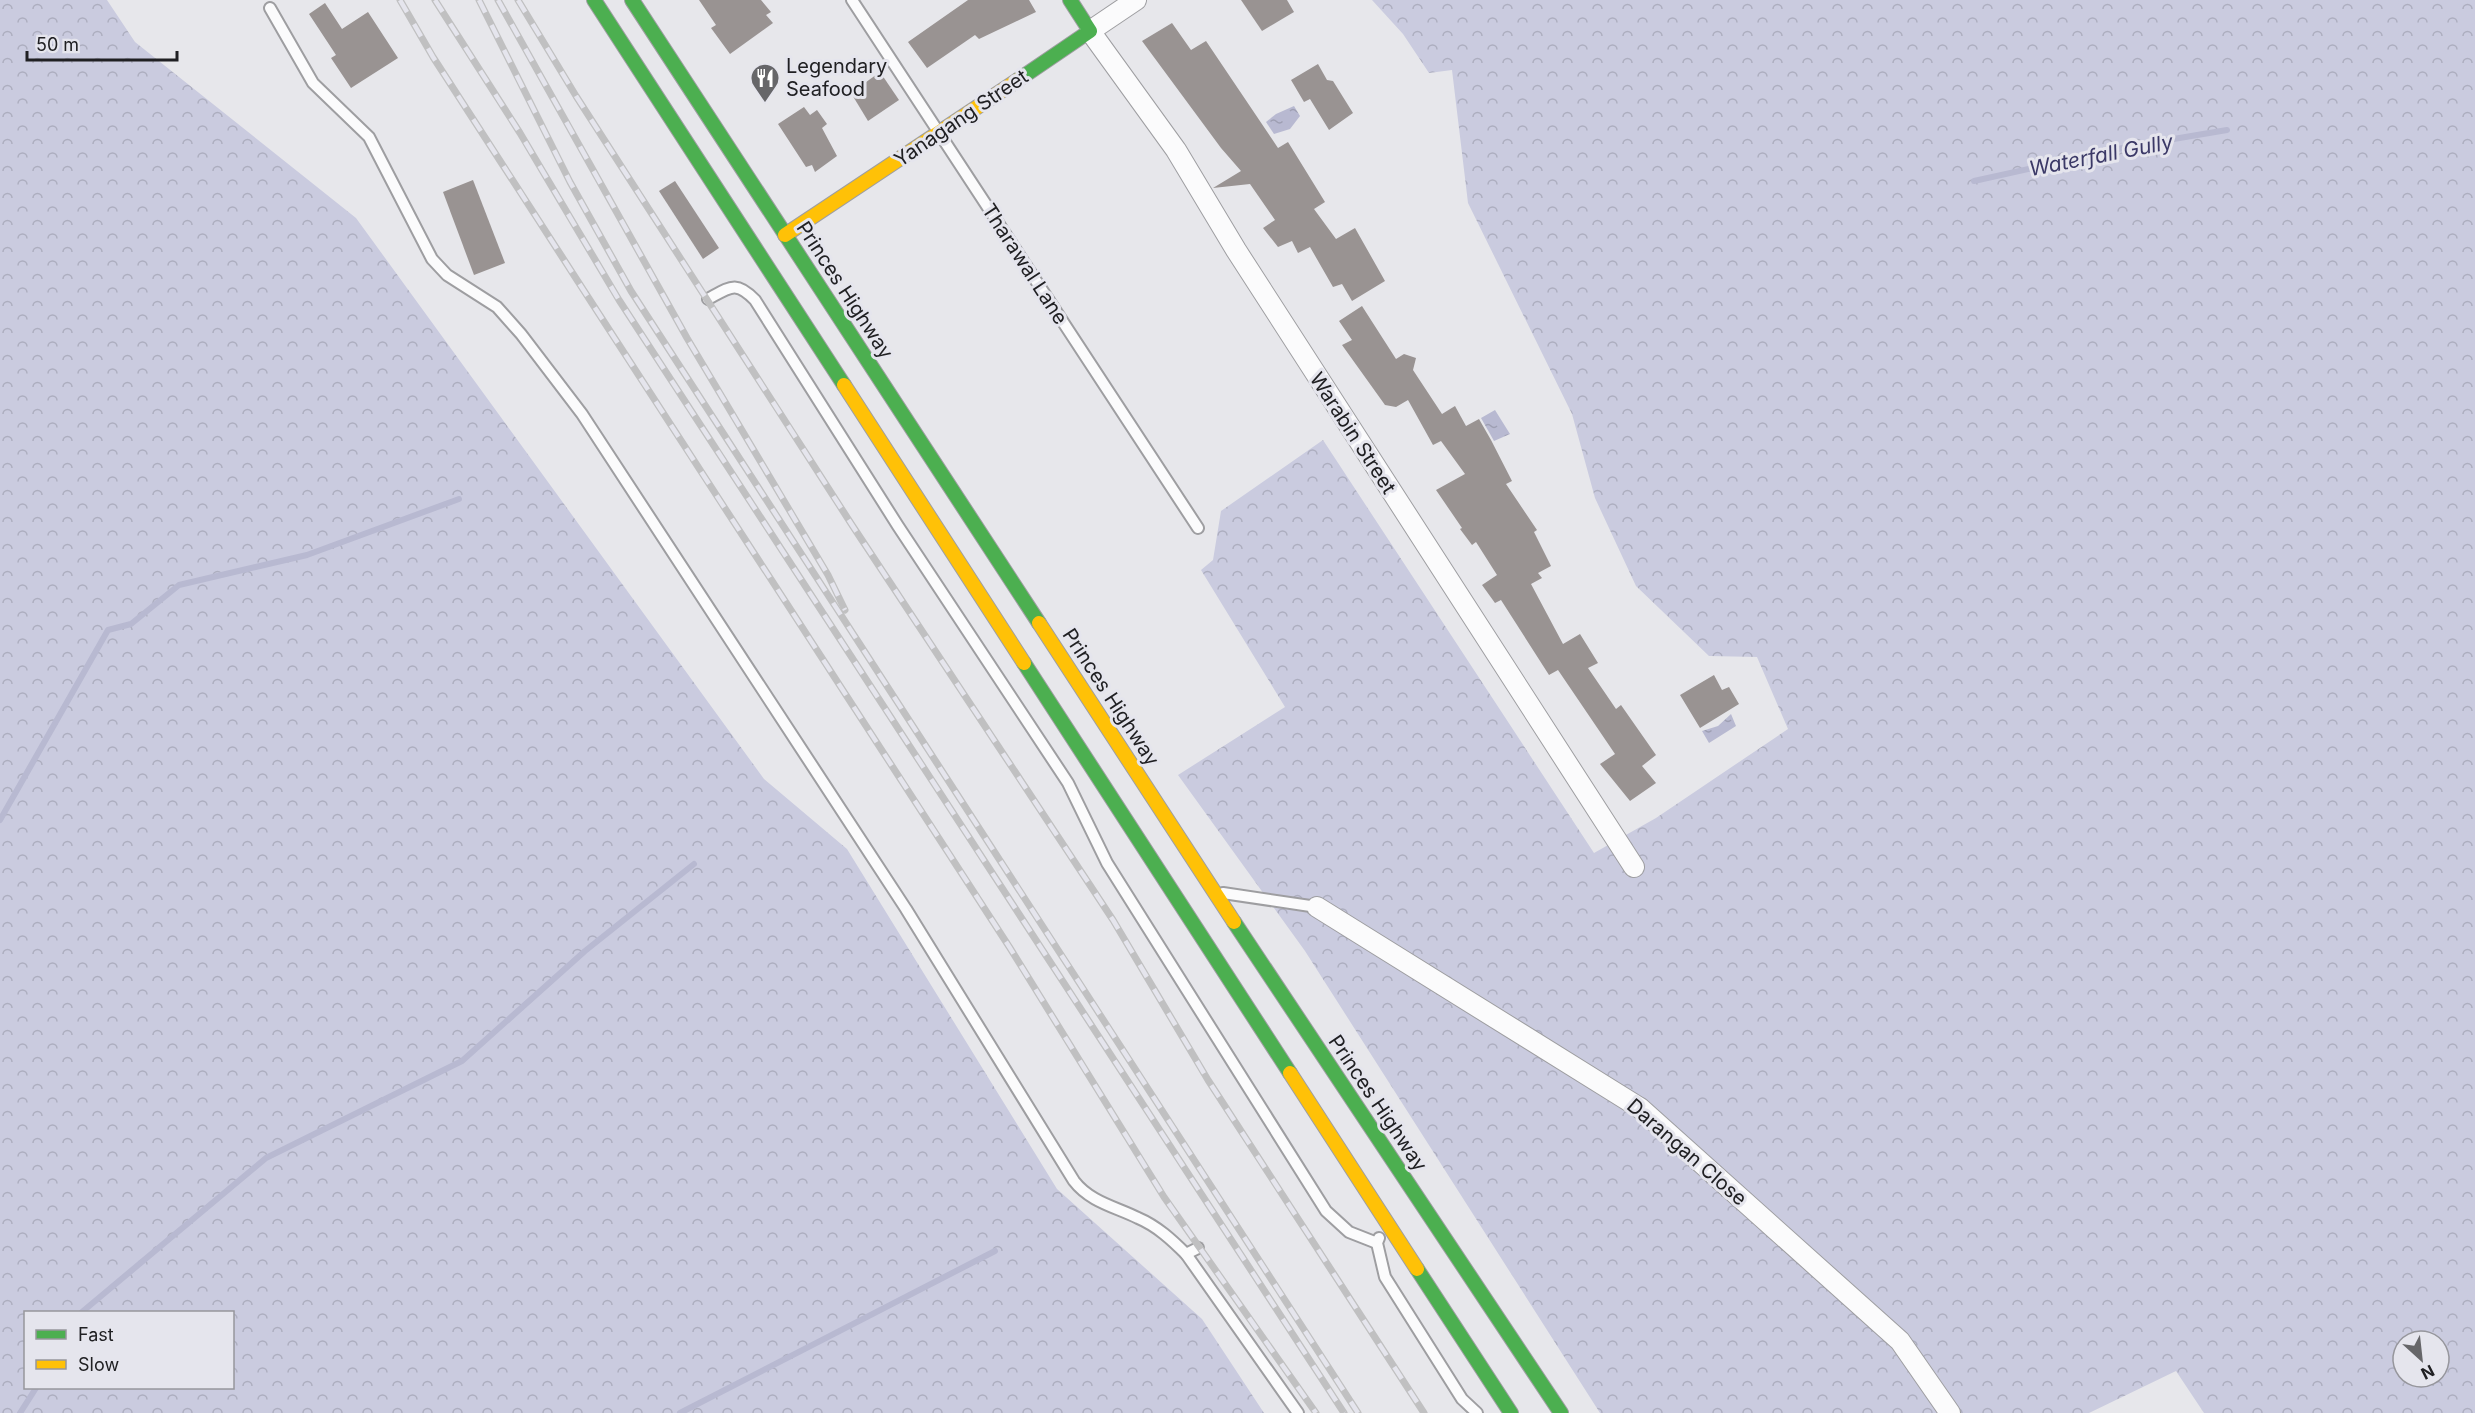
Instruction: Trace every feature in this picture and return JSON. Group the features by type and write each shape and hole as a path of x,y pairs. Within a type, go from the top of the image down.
{"main road":[{"path":"594,0 1391,1217 1511,1413"},
{"name":"Princes Highway","path":"632,0 1415,1203 1561,1413"},
{"name":"Warabin Street","path":"1070,0 1090,31"},
{"name":"Yanagang Street","path":"785,234 940,134 1090,31"},
{"path":"600,37 703,165"}],"street":[{"name":"Yanagang Street","path":"1090,31 1136,0"},
{"name":"Warabin Street","path":"1090,31 1176,150 1236,250 1634,867"},
{"name":"Darangan Close","path":"1317,907 1640,1108 1900,1341 1950,1413"}],"lane":[{"name":"Tharawal Lane","path":"852,0 1198,528"},
{"path":"270,8 313,83 369,137 432,259 447,275 497,307 521,334 582,414 906,909 1079,1187 1102,1204 1140,1218 1168,1236 1186,1254 1298,1413"},
{"path":"708,299 732,286 744,288 754,300 898,526 1068,783 1107,862 1326,1211 1349,1232 1377,1243"},
{"path":"1214,891 1317,907"},
{"path":"1391,1217 1377,1243 1384,1277 1462,1399 1477,1413"},
{"path":"1186,1254 1198,1248"}],"green space":[{"path":"0,0 107,0 135,42 356,218 764,779 847,849 1057,1189 1202,1319 1264,1413 0,1413"},
{"path":"1372,0 2475,0 2475,1413 2204,1413 2176,1371 2089,1413 1600,1413 1305,951 1178,775 1285,707 1201,570 1213,560 1221,511 1323,440 1594,853 1656,818 1788,729 1757,657 1709,656 1636,586 1595,498 1572,414 1468,203 1452,70 1429,73 1403,34"}],"water":[{"path":"1294,106 1300,116 1290,129 1274,134 1266,122 1276,114"},
{"path":"1495,410 1510,434 1494,441 1481,418"},
{"path":"1731,714 1736,726 1709,743 1702,731 1718,726"}],"building":[{"path":"699,0 761,0 771,12 766,15 773,23 730,54 711,28 716,25"},
{"path":"968,0 1029,0 1036,12 979,39 975,35 927,68 908,42"},
{"path":"1241,0 1287,0 1294,12 1262,31"},
{"path":"325,3 342,29 368,12 398,58 351,88 331,58 336,55 309,14"},
{"path":"1172,23 1191,50 1206,41 1278,148 1288,142 1325,202 1314,209 1336,239 1355,228 1385,281 1352,301 1342,284 1333,287 1310,247 1298,253 1292,241 1278,247 1263,228 1275,220 1250,184 1213,188 1241,171 1221,148 1142,41"},
{"path":"1318,64 1327,80 1333,81 1353,113 1329,130 1310,99 1304,102 1291,80"},
{"path":"880,72 899,100 868,121 851,93"},
{"path":"804,107 810,115 817,110 827,124 822,128 837,156 815,172 812,165 806,167 778,124"},
{"path":"473,180 505,263 474,275 443,192"},
{"path":"675,181 719,248 703,259 659,191"},
{"path":"1362,306 1396,359 1404,354 1416,358 1413,370 1442,414 1455,406 1466,426 1479,419 1491,440 1512,481 1506,484 1537,530 1534,532 1551,566 1538,573 1542,578 1531,584 1563,644 1580,634 1598,663 1588,668 1616,709 1621,705 1656,755 1642,766 1656,783 1630,801 1600,764 1615,754 1558,670 1549,675 1501,600 1495,603 1482,585 1497,575 1476,542 1472,545 1460,529 1462,528 1436,490 1465,474 1441,441 1433,445 1408,400 1396,407 1385,405 1342,345 1352,340 1339,321"},
{"path":"1714,675 1722,690 1729,687 1739,704 1700,728 1680,695"}],"waterway":[{"name":"Waterfall Gully","path":"1974,181 2132,146 2227,130"},
{"path":"0,820 108,630 131,624 179,585 307,555 459,499"},
{"path":"83,1311 266,1158 462,1061 585,951 694,864"},
{"path":"680,1413 995,1251"},
{"path":"20,1413 35,1389"}],"railway":[{"path":"400,0 433,57 1010,948 1164,1197 1316,1413"},
{"path":"435,0 520,133 619,300 1344,1413"},
{"path":"479,0 570,182 631,291 1358,1413"},
{"path":"498,0 687,338 828,575 845,610"},
{"path":"518,0 576,96 852,525 1113,920 1208,1080 1424,1413"}],"traffic: fast":[{"path":"594,0 844,385"},
{"path":"632,0 1039,623"},
{"path":"1018,80 1090,31 1070,0"},
{"path":"1024,663 1290,1073"},
{"path":"1234,922 1561,1413"},
{"path":"1417,1269 1511,1413"}],"traffic: slow":[{"path":"785,235 1018,80"},
{"path":"844,385 1024,663"},
{"path":"1039,623 1234,922"},
{"path":"1290,1073 1417,1269"}],"place":[{"name":"Legendary Seafood","path":"765,104"}]}
